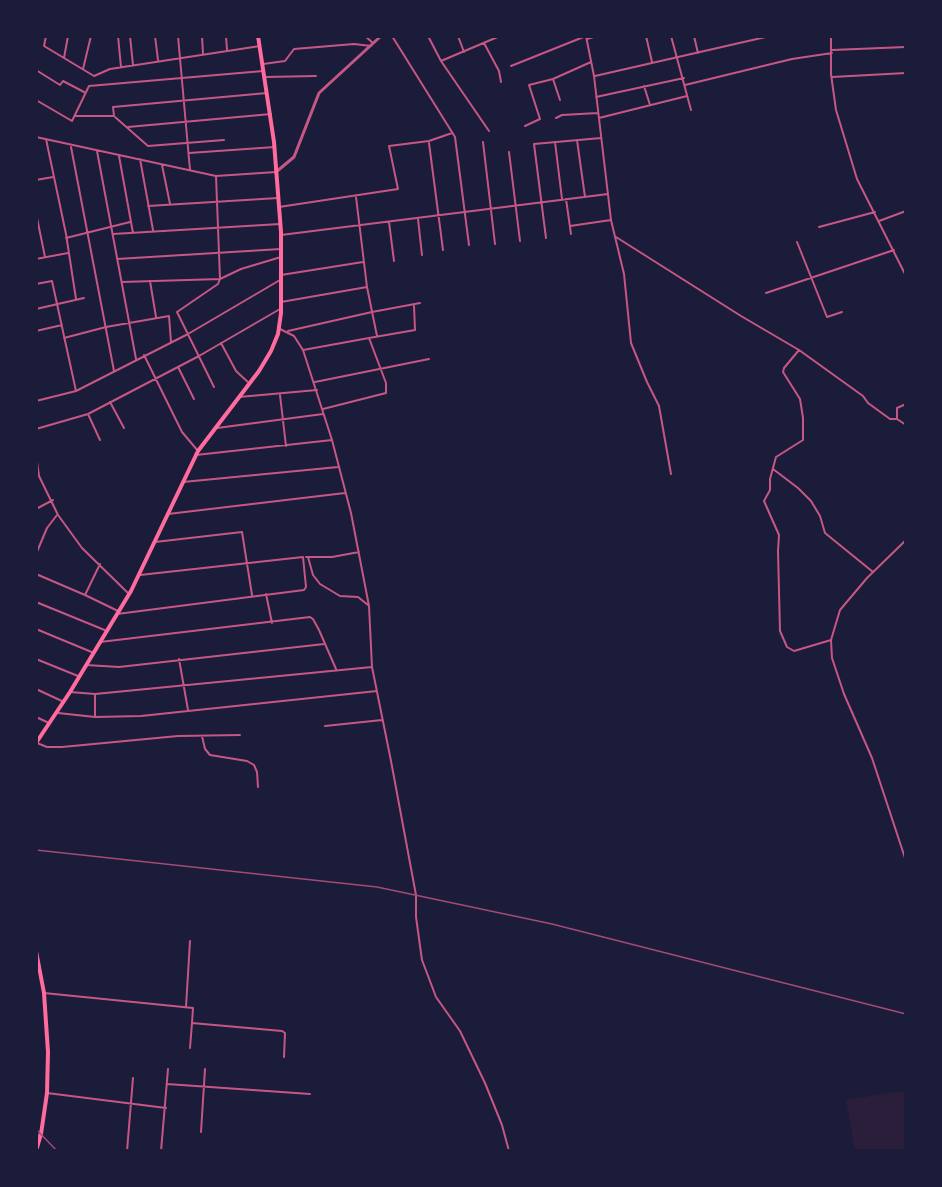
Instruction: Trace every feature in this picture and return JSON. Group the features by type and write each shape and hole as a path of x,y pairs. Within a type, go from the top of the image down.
{"main road":[{"path":"36,743 64,702 129,594 197,453 250,384 271,351 279,328 281,235 279,207 271,114 258,36"},
{"path":"36,951 44,993 48,1052 47,1093 36,1150"}],"street":[{"path":"45,36 44,46 94,76 121,67 260,46"},
{"path":"64,57 68,36"},
{"path":"83,69 91,36"},
{"path":"118,36 121,67"},
{"path":"130,36 133,65"},
{"path":"155,36 158,61"},
{"path":"178,36 190,171"},
{"path":"202,36 203,54"},
{"path":"226,36 227,50"},
{"path":"365,36 372,44"},
{"path":"36,137 216,176 276,172 294,157 319,93 381,36"},
{"path":"392,36 455,137 469,245"},
{"path":"428,36 441,61 489,131"},
{"path":"458,36 464,52"},
{"path":"486,36 486,42 499,71 501,82"},
{"path":"441,61 500,36"},
{"path":"511,66 587,37 597,36"},
{"path":"646,36 652,63"},
{"path":"671,36 691,110"},
{"path":"694,36 698,52"},
{"path":"594,76 770,36"},
{"path":"831,36 836,110 857,179 906,276"},
{"path":"587,37 594,76 611,220 624,274 632,343 659,406 671,474"},
{"path":"263,64 285,61 294,50 372,44"},
{"path":"685,85 832,51 906,46"},
{"path":"525,126 540,119 529,86 553,79 591,62"},
{"path":"36,70 60,85 63,81 85,93"},
{"path":"36,100 72,121 89,86 264,71"},
{"path":"832,77 906,72"},
{"path":"265,77 316,76"},
{"path":"596,97 684,78"},
{"path":"553,79 560,100"},
{"path":"644,86 650,105"},
{"path":"114,117 113,107 267,93"},
{"path":"599,118 687,96"},
{"path":"556,118 562,115 598,113"},
{"path":"128,127 271,114"},
{"path":"75,116 114,117 147,146 224,140"},
{"path":"279,207 398,189 389,146 429,141 452,133"},
{"path":"546,238 534,144 601,138"},
{"path":"46,139 76,299"},
{"path":"577,140 585,197"},
{"path":"429,141 443,250"},
{"path":"483,142 495,244"},
{"path":"555,142 571,234"},
{"path":"71,145 114,371"},
{"path":"189,153 274,147"},
{"path":"97,151 136,359"},
{"path":"509,152 520,241"},
{"path":"119,156 133,233"},
{"path":"140,159 153,231"},
{"path":"162,165 170,204"},
{"path":"214,387 177,312 218,284 220,279 216,176"},
{"path":"36,180 53,177"},
{"path":"281,235 608,194"},
{"path":"356,196 363,262 377,336"},
{"path":"148,207 278,198"},
{"path":"879,221 906,211"},
{"path":"819,227 874,212"},
{"path":"36,213 45,257"},
{"path":"418,218 422,255"},
{"path":"570,226 611,220"},
{"path":"66,238 131,221"},
{"path":"389,221 394,261"},
{"path":"112,234 280,224"},
{"path":"616,237 799,350 863,396 868,403 890,419 897,419 906,424"},
{"path":"797,242 827,317 842,312"},
{"path":"117,259 281,249"},
{"path":"766,293 894,250"},
{"path":"36,259 68,253"},
{"path":"122,282 220,279 241,269 281,257"},
{"path":"36,401 76,391 188,334 281,277 363,262"},
{"path":"36,284 52,280 76,391"},
{"path":"150,281 157,318"},
{"path":"281,302 367,287"},
{"path":"36,309 84,298"},
{"path":"287,332 291,329 420,303"},
{"path":"303,350 415,330 413,305"},
{"path":"36,429 88,414 199,356 281,309"},
{"path":"64,338 129,322 169,316 171,342"},
{"path":"36,331 62,325"},
{"path":"279,328 294,336 303,350 315,382 339,467 359,552 369,606 372,667 416,895 416,917 422,960 436,997 460,1031 485,1083 502,1125 509,1151"},
{"path":"323,409 386,393 387,389 369,338"},
{"path":"221,343 236,372 250,384"},
{"path":"799,350 783,372 800,399 803,440 776,458 770,478 770,490 764,501 779,535 780,631 787,647 794,651 831,640"},
{"path":"144,356 183,432 197,453 332,440"},
{"path":"315,382 429,359"},
{"path":"178,367 194,399"},
{"path":"239,397 317,390"},
{"path":"280,395 286,446"},
{"path":"110,402 124,428"},
{"path":"897,419 897,408 906,404"},
{"path":"88,414 100,440"},
{"path":"214,428 323,414"},
{"path":"36,455 39,476 53,500 58,515 82,548 129,594"},
{"path":"183,482 339,467"},
{"path":"773,469 812,501 825,533 873,572"},
{"path":"168,514 345,493"},
{"path":"36,509 53,500"},
{"path":"36,554 47,528 58,515"},
{"path":"154,542 239,532 243,534 252,596"},
{"path":"906,540 873,572 840,610 831,640 832,658 844,694 872,758 906,861"},
{"path":"139,575 303,557 332,557 359,552"},
{"path":"36,574 86,595 118,613 306,589 303,557"},
{"path":"308,557 313,574 320,584 340,596 358,597 369,606"},
{"path":"86,595 100,564"},
{"path":"266,594 272,623"},
{"path":"36,602 107,631"},
{"path":"100,642 311,618 320,630 336,669"},
{"path":"36,629 93,653"},
{"path":"86,665 119,666 324,644"},
{"path":"36,659 79,677"},
{"path":"179,659 188,710"},
{"path":"70,692 95,694 372,667"},
{"path":"36,689 64,702"},
{"path":"56,713 95,717 141,716 377,691"},
{"path":"95,694 95,717"},
{"path":"36,717 49,723"},
{"path":"325,726 382,720"},
{"path":"36,743 47,747 62,747 240,735"},
{"path":"202,736 205,749 210,755 247,761 254,765 258,787"},
{"path":"186,1007 190,941"},
{"path":"44,993 193,1009 190,1048"},
{"path":"192,1023 284,1031 284,1057"},
{"path":"161,1151 168,1069"},
{"path":"201,1132 205,1069"},
{"path":"127,1151 133,1078"},
{"path":"168,1084 310,1094"},
{"path":"47,1093 166,1108"},
{"path":"36,1133 40,1137"}],"shaded area":[{"path":"906,1092 906,1151 855,1151 846,1100"}],"railway":[{"path":"36,850 377,887 552,924 906,1014"},
{"path":"36,1129 57,1151"}]}
